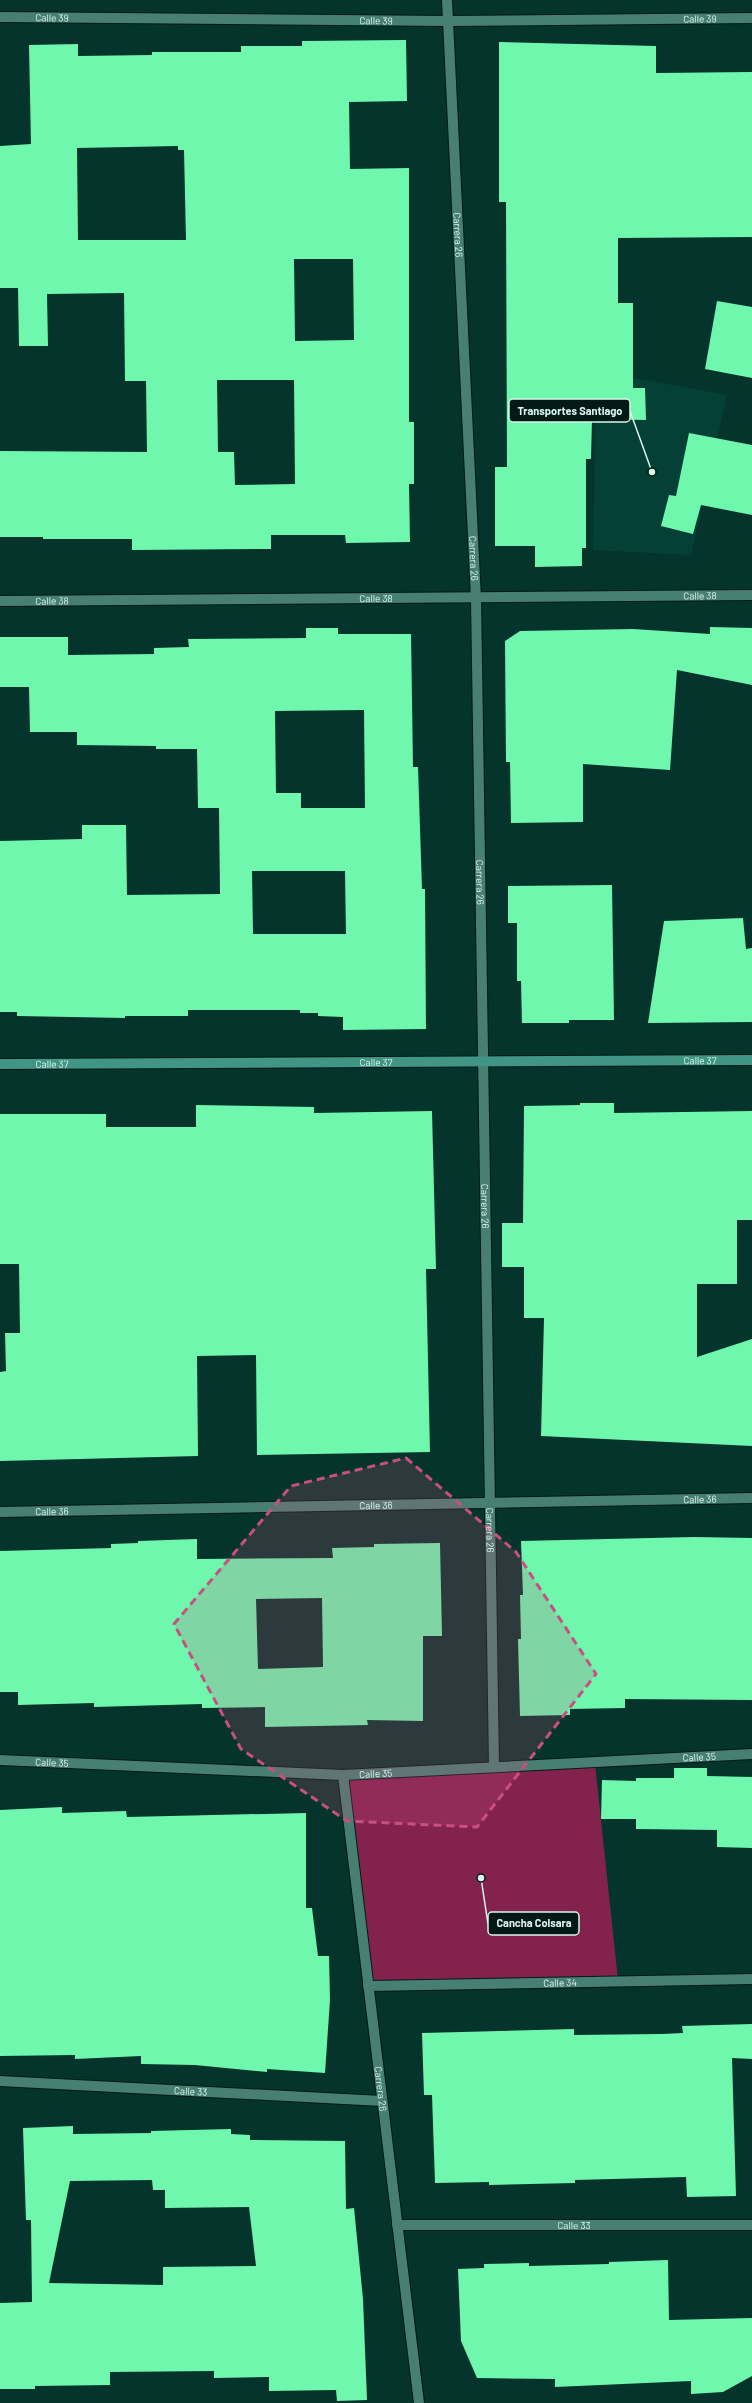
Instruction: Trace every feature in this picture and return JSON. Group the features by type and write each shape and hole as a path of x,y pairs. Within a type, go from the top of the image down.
{"street":[{"name":"Carrera 26","path":"447,0 476,599 494,1766"},
{"name":"Calle 39","path":"0,17 447,21 752,18"},
{"name":"Calle 38","path":"0,600 476,599 752,596"},
{"name":"Calle 37","path":"0,1064 483,1063 752,1060"},
{"name":"Calle 36","path":"0,1512 752,1498"},
{"name":"Calle 35","path":"0,1760 343,1775 494,1766 595,1764 752,1754"},
{"name":"Carrera 26","path":"343,1775 418,2403"},
{"name":"Calle 34","path":"368,1986 752,1979"},
{"name":"Calle 33","path":"0,2081 382,2101"},
{"name":"Calle 33","path":"397,2225 752,2226"}],"highlighted area":[{"path":"406,1458 516,1552 596,1674 477,1827 347,1821 241,1749 174,1624 291,1486"}],"shaded area":[{"path":"596,379 640,379 727,395 691,555 593,550"},
{"path":"595,1764 618,1980 368,1986 343,1775"}],"building":[{"path":"406,40 407,101 349,102 350,169 409,168 409,422 414,422 414,484 409,484 410,542 346,543 345,535 271,535 271,549 132,550 132,539 43,539 43,537 0,537 0,451 147,452 146,381 125,381 124,293 47,294 48,346 19,346 18,288 0,288 0,146 31,144 29,45 78,44 78,56 152,55 152,52 241,52 241,46 302,46 302,41","holes":["178,146 178,150 184,150 186,240 78,240 77,148","294,259 353,259 354,340 295,341","217,380 294,380 295,484 235,485 234,452 218,452"]},
{"path":"499,42 656,46 656,73 752,72 752,237 618,238 618,303 633,303 633,388 645,388 646,420 592,419 591,459 586,459 586,548 582,548 582,566 535,567 535,546 495,546 495,467 507,467 506,202 499,202"},
{"path":"717,301 752,307 752,378 705,369"},
{"path":"689,433 752,445 752,515 701,505 693,534 661,526 669,495 676,496"},
{"path":"710,627 752,628 752,685 677,670 670,770 583,764 583,822 511,823 510,762 506,762 505,641 520,631 633,629 710,634"},
{"path":"306,628 338,628 338,634 411,634 413,767 418,767 422,889 425,889 426,1029 343,1030 343,1017 318,1016 318,1013 300,1013 300,1010 188,1010 188,1016 125,1016 125,1018 17,1016 17,1012 0,1012 0,841 82,839 82,825 126,825 127,895 220,894 219,808 198,808 197,749 156,749 156,746 77,745 77,732 30,732 29,687 0,687 0,637 68,637 68,655 154,654 154,648 189,647 188,639 306,638","holes":["364,710 365,808 301,808 301,793 276,793 275,711","252,871 345,871 346,934 253,934"]},
{"path":"612,885 614,1020 569,1020 569,1023 522,1023 521,981 517,981 517,923 508,923 508,886"},
{"path":"743,918 746,949 752,948 752,1022 648,1023 664,921"},
{"path":"580,1103 614,1103 614,1113 752,1111 752,1220 737,1220 737,1284 697,1284 697,1357 752,1339 752,1446 541,1436 544,1318 524,1318 524,1267 502,1267 502,1223 523,1223 524,1106 580,1105"},
{"path":"196,1105 314,1107 314,1113 432,1111 436,1269 426,1269 430,1452 257,1455 256,1355 197,1356 198,1456 0,1461 0,1372 6,1371 5,1333 20,1333 19,1264 0,1264 0,1114 106,1114 106,1127 196,1127"},
{"path":"694,1537 752,1538 752,1700 625,1699 625,1708 570,1709 570,1715 520,1716 518,1639 521,1639 520,1595 523,1595 521,1541"},
{"path":"197,1539 197,1559 333,1558 332,1548 374,1547 374,1544 440,1543 442,1636 423,1636 423,1721 367,1720 368,1725 265,1727 265,1707 202,1708 202,1704 94,1707 94,1703 18,1705 18,1692 0,1692 0,1551 111,1548 111,1544 138,1543 138,1541","holes":["322,1598 323,1667 258,1669 256,1599"]},
{"path":"674,1768 707,1768 707,1776 752,1777 752,1848 717,1847 717,1830 636,1829 636,1819 601,1819 602,1780 636,1781 636,1778 674,1778"},
{"path":"62,1807 62,1813 126,1811 127,1817 306,1813 306,1908 312,1908 318,1956 329,1956 330,2000 325,2073 267,2069 267,2072 195,2065 141,2064 141,2056 75,2059 75,2055 0,2056 0,1810"},
{"path":"752,2024 752,2059 732,2058 736,2196 687,2197 686,2177 575,2180 575,2183 489,2185 489,2182 435,2183 432,2095 424,2095 422,2033 574,2029 574,2035 662,2034 683,2033 682,2026"},
{"path":"73,2126 73,2134 151,2133 151,2131 231,2129 231,2134 250,2135 250,2140 345,2141 346,2209 354,2208 363,2299 367,2400 337,2401 336,2390 269,2391 269,2377 214,2378 214,2371 110,2372 110,2385 35,2386 35,2389 0,2389 0,2303 32,2302 31,2220 26,2220 23,2128","holes":["152,2180 153,2190 165,2190 165,2208 249,2207 256,2266 163,2267 163,2285 49,2283 70,2181"]},
{"path":"668,2260 669,2320 752,2318 752,2376 723,2392 691,2394 691,2381 555,2387 555,2379 477,2378 461,2341 458,2269 484,2268 484,2264 529,2263 529,2266 609,2264 609,2262"}],"place":[{"name":"Transportes Santiago","path":"652,472"},
{"name":"Cancha Colsara","path":"481,1878"}]}
